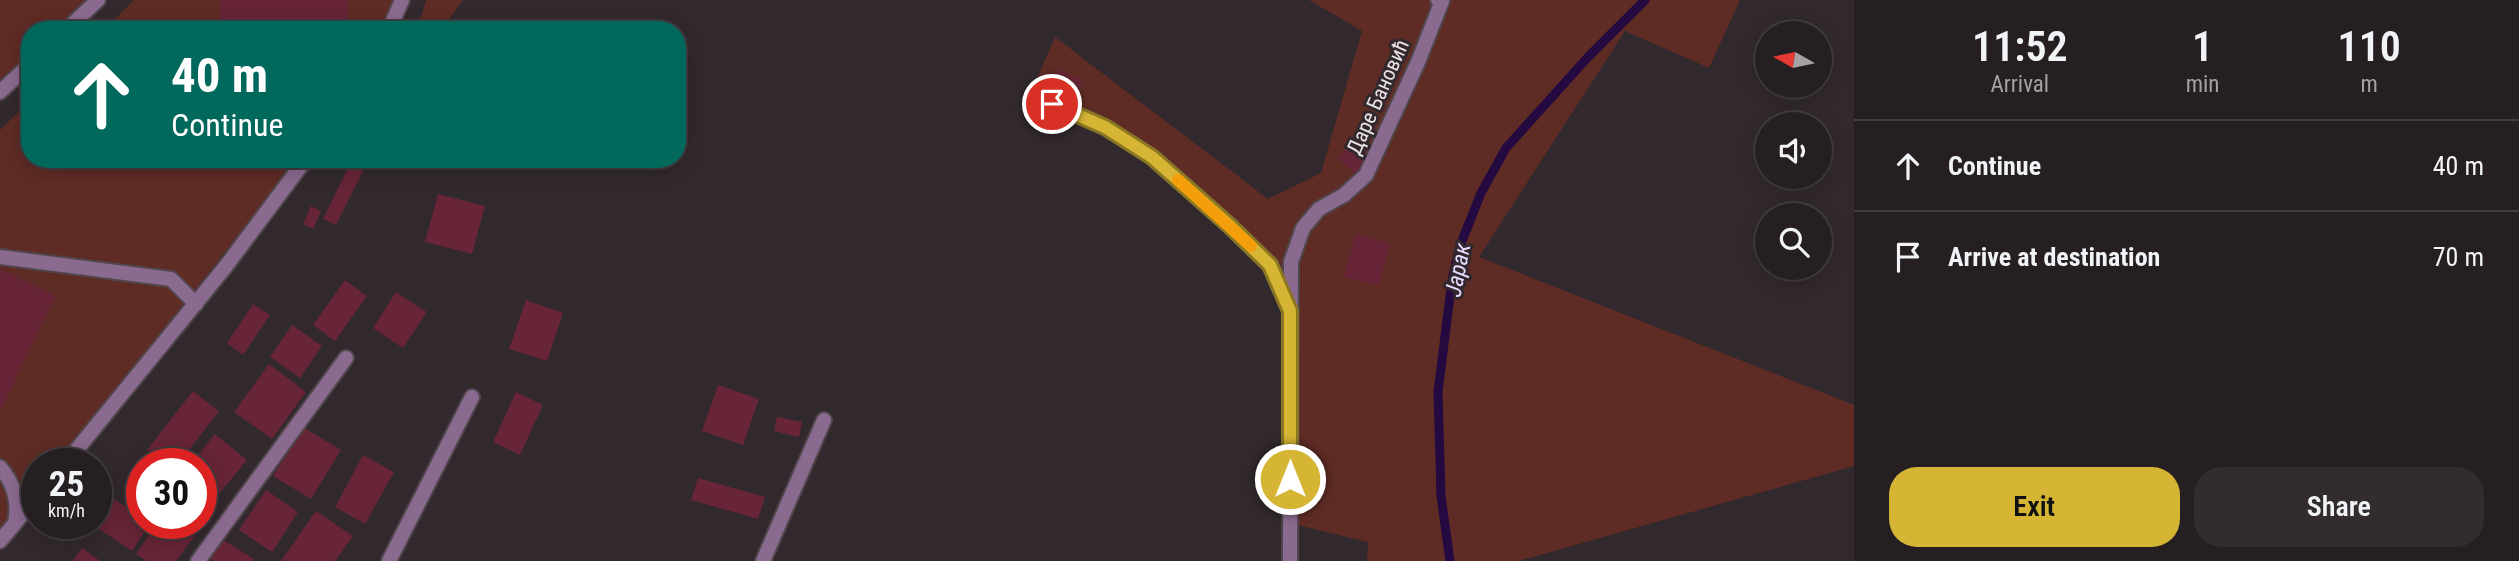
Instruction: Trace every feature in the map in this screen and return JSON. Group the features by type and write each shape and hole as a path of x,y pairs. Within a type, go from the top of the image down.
{"street":[{"path":"75,21 97,0"},
{"path":"393,21 402,0"},
{"name":"Даре Бановић","path":"1290,561 1291,261 1303,228 1319,209 1345,195 1366,175 1418,62 1440,0"},
{"path":"0,92 21,72"},
{"path":"1052,104 1105,127 1152,157 1270,265 1290,311"},
{"path":"78,448 196,304 299,168"},
{"path":"0,257 171,279 196,304"},
{"path":"198,561 346,358"},
{"path":"389,561 472,397"},
{"path":"764,561 824,420"},
{"path":"0,467 15,491 18,512 15,523"},
{"path":"0,541 21,516"}],"shaded area":[{"path":"0,0 93,0 71,21 21,21 21,66 0,85"},
{"path":"134,0 402,0 394,21 113,21"},
{"path":"426,0 463,0 448,21 419,21"},
{"path":"1309,0 1740,0 1709,68 1625,31 1479,257 1854,405 1854,466 1519,561 1367,561 1368,542 1293,524 1298,402 1293,349 1286,304 1263,263 1145,157 1099,131 1025,106 1055,37 1268,199 1321,173 1362,31"},
{"path":"21,110 21,168 292,168 69,448 21,448 21,508 0,535 0,130"}],"building":[{"path":"221,0 348,0 347,21 219,21"},
{"path":"1056,69 1083,80 1073,102 1046,91"},
{"path":"1356,139 1375,157 1357,176 1338,158"},
{"path":"348,168 363,171 336,225 323,219"},
{"path":"438,194 485,206 472,254 425,242"},
{"path":"311,206 321,211 313,229 303,224"},
{"path":"1356,234 1390,244 1378,286 1344,276"},
{"path":"0,269 55,296 0,411"},
{"path":"345,280 367,296 335,341 313,325"},
{"path":"396,292 427,312 403,348 373,328"},
{"path":"526,300 563,313 547,361 509,349"},
{"path":"253,304 270,315 243,355 227,343"},
{"path":"292,325 322,346 300,378 270,357"},
{"path":"269,364 306,392 272,439 234,412"},
{"path":"718,385 759,399 743,445 702,431"},
{"path":"193,391 219,411 190,448 149,448"},
{"path":"516,392 543,405 520,455 493,442"},
{"path":"777,417 802,422 799,437 774,431"},
{"path":"303,427 341,450 311,499 273,476"},
{"path":"215,434 247,460 219,494 217,448 204,448"},
{"path":"363,455 394,472 365,524 335,507"},
{"path":"698,478 765,497 758,519 691,500"},
{"path":"266,490 298,512 272,552 239,530"},
{"path":"112,498 126,507 126,539 140,539 132,551 112,538"},
{"path":"316,511 353,536 335,561 281,561"},
{"path":"220,538 254,559 253,561 215,561 209,558"},
{"path":"147,539 192,539 176,561 146,561 136,554"},
{"path":"82,548 100,561 73,561"}],"waterway":[{"name":"Јарак","path":"1450,561 1441,496 1438,392 1452,280 1460,246 1481,193 1506,148 1588,57 1645,0"}],"slow traffic":[{"path":"1178,180 1251,246"}],"route":[{"path":"1052,104 1105,127 1152,157 1270,265 1290,311 1290,479"}]}
